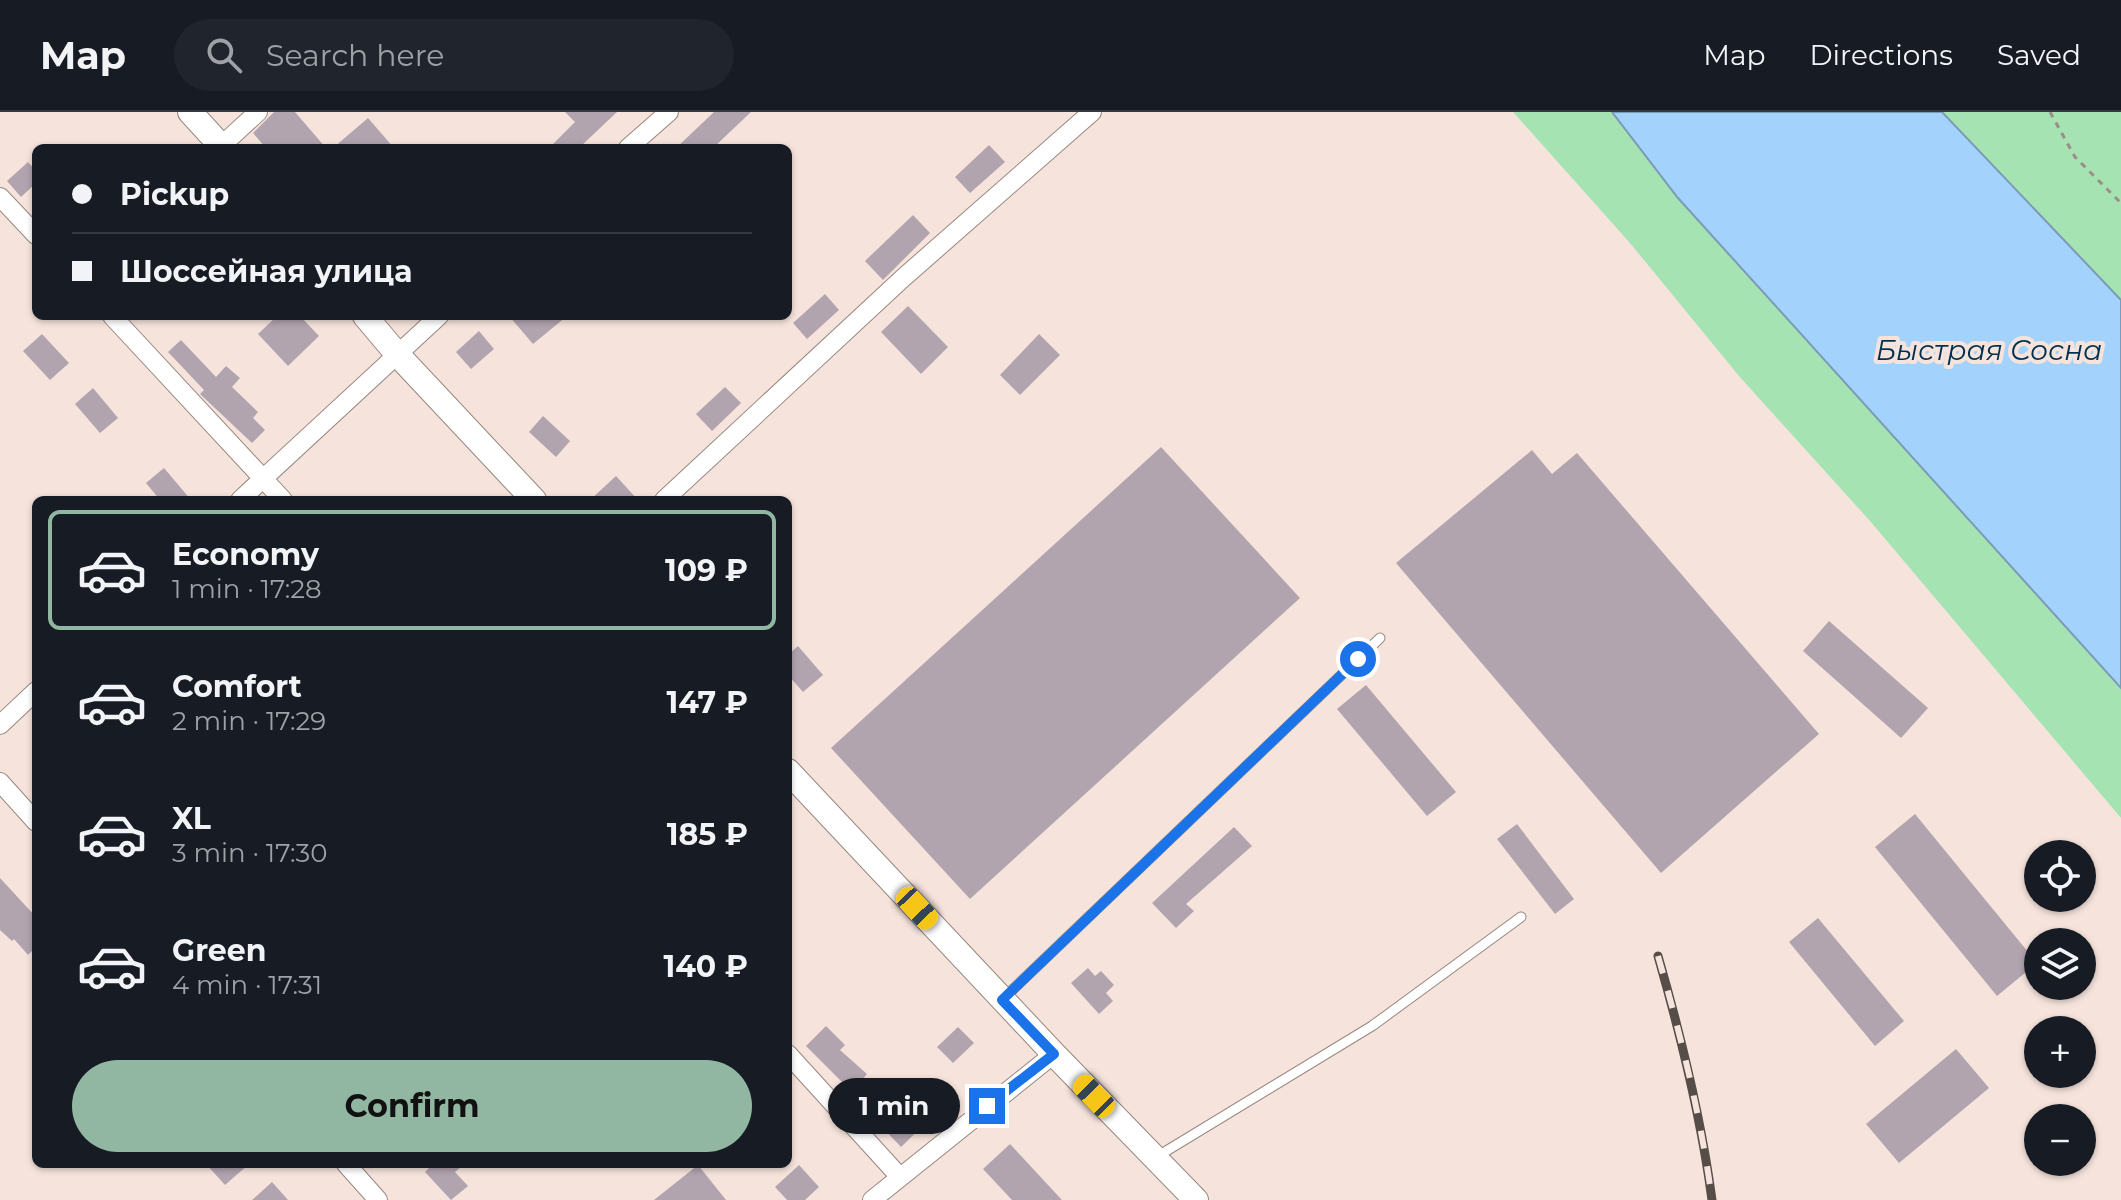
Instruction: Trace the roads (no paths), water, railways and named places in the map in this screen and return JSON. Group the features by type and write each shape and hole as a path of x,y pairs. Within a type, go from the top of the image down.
{"street":[{"path":"190,112 219,144"},
{"path":"225,144 258,112"},
{"path":"633,144 669,112"},
{"path":"668,496 903,278 1092,112"},
{"path":"0,197 32,231"},
{"path":"116,320 279,496"},
{"path":"368,320 530,496"},
{"path":"244,496 435,320"},
{"path":"0,725 32,695"},
{"path":"792,775 1002,1000 1196,1200"},
{"path":"0,782 32,818"},
{"path":"872,1200 1054,1054"},
{"path":"792,1058 899,1176"},
{"path":"350,1168 378,1200"}],"lane":[{"path":"1002,1000 1380,638"},
{"path":"1155,1157 1372,1026 1521,917"}],"water":[{"name":"Быстрая Сосна","path":"1612,112 1942,112 2121,300 2121,688 1678,198"}],"railway":[{"path":"1658,956 1690,1077 1712,1200"}]}
